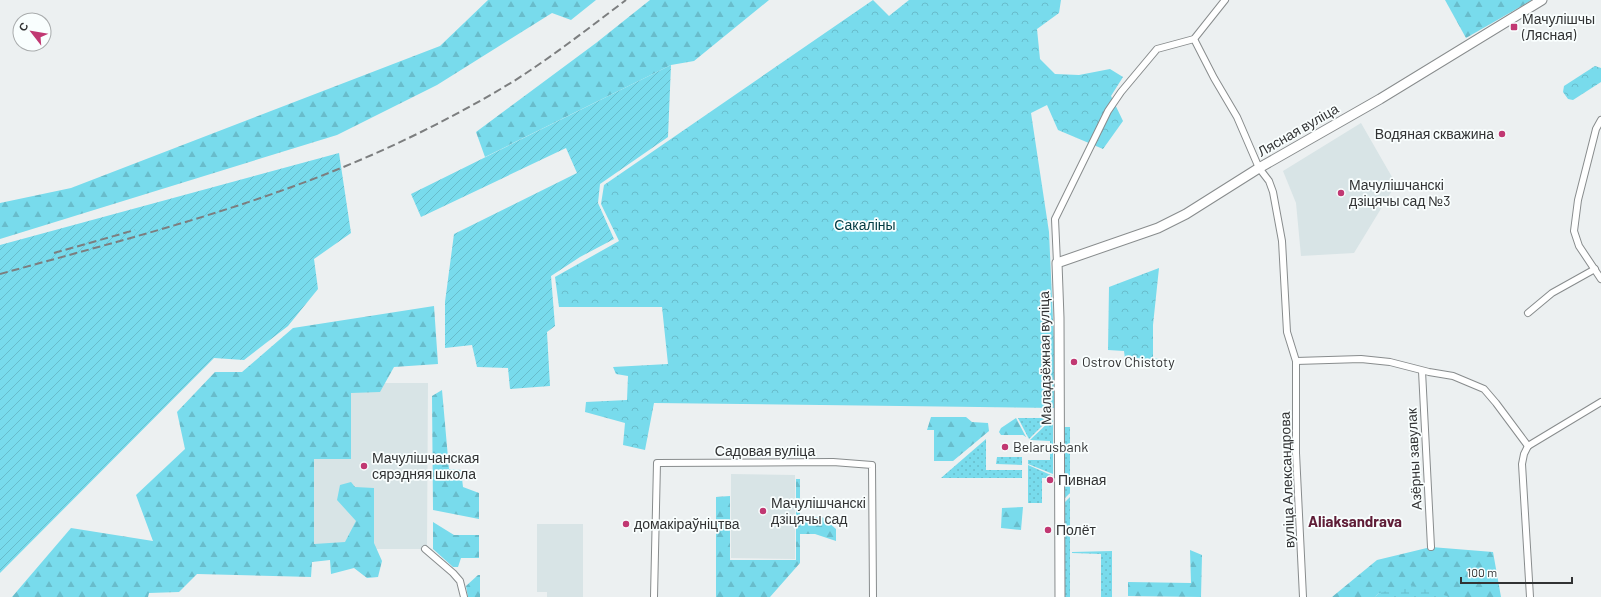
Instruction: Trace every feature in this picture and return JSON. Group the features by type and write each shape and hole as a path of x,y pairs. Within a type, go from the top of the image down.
{"main road":[{"name":"Лясная вуліца","path":"1057,263 1158,228 1186,214 1259,168 1380,99 1542,0"},
{"name":"Маладзёжная вуліца","path":"1057,263 1059,318 1060,597"}],"street":[{"path":"1057,263 1055,219 1108,111 1120,92 1157,50 1194,39 1225,0"},
{"name":"вуліца Александрова","path":"1194,39 1214,78 1237,117 1259,168 1269,181 1274,192 1282,241 1287,332 1296,361 1296,453 1303,597"},
{"path":"1601,120 1596,129 1578,200 1574,231 1579,246 1601,279"},
{"path":"1528,313 1552,293 1595,269"},
{"path":"1296,361 1361,359 1390,362 1453,376 1484,390 1496,403 1528,446"},
{"name":"Азёрны завулак","path":"1422,370 1430,547"},
{"path":"1530,597 1522,464 1524,454 1528,446 1601,402"},
{"name":"Садовая вуліца","path":"654,597 657,463 833,462 872,466 873,597"},
{"path":"425,549 453,572 460,581 464,597"}],"shaded area":[{"name":"Мачулішчанскі дзіцячы сад №3","path":"1361,123 1396,184 1354,253 1301,256 1296,203 1283,171"},
{"name":"Мачулішчанская сярэдняя школа","path":"301,383 428,383 427,549 300,549"},
{"name":"Мачулішчанскі дзіцячы сад","path":"731,474 795,475 795,559 731,558"},
{"path":"537,524 583,524 583,597 547,597 547,592 537,592"}],"green space":[{"path":"488,0 596,0 571,20 552,13 437,85 337,135 0,239 0,203 71,188 440,46"},
{"path":"650,0 769,0 694,61 671,65 485,157 476,132 596,43"},
{"name":"Сакаліны","path":"873,0 889,16 909,0 1061,0 1059,13 1037,29 1040,59 1055,74 1079,75 1110,69 1123,77 1111,96 1123,121 1103,149 1058,130 1047,105 1031,113 1049,232 1057,408 654,403 645,450 623,445 625,423 585,412 586,402 627,400 628,376 616,374 613,367 668,364 662,307 559,307 555,277 619,241 601,204 604,185"},
{"path":"1445,0 1532,0 1466,38"},
{"path":"671,65 668,137 600,184 598,203 614,239 580,257 551,276 555,326 547,332 550,386 510,389 508,368 477,367 472,345 445,348 445,302 454,234 577,173 566,148 421,217 411,194"},
{"path":"1595,66 1601,68 1601,82 1573,100 1568,99 1563,92 1564,86"},
{"path":"339,153 351,233 314,259 318,289 288,326 244,360 214,358 0,573 0,245"},
{"path":"1159,268 1153,325 1153,358 1159,359 1158,366 1144,367 1143,358 1125,359 1124,351 1108,350 1109,287"},
{"path":"434,306 438,364 394,367 380,392 351,393 351,459 314,459 314,544 345,542 356,521 337,500 340,485 351,482 355,487 374,488 374,543 382,561 378,577 367,578 354,568 331,574 330,560 312,562 311,577 197,574 179,592 149,593 148,597 12,597 71,528 153,541 136,495 185,449 177,412 215,372 242,372 293,328"},
{"path":"442,390 449,469 461,470 463,487 479,493 479,519 433,510 432,396"},
{"path":"931,417 966,417 972,422 988,423 989,431 953,461 934,461 934,430 927,430"},
{"path":"1016,418 1026,437 1023,435 1001,435 999,432 1001,428"},
{"path":"1018,418 1050,418 1029,439"},
{"path":"1053,418 1053,474 1028,464 1028,460 1050,460 1050,441 1030,440"},
{"path":"1062,427 1070,427 1070,493 1062,501"},
{"path":"986,439 986,470 1022,470 1022,478 941,478"},
{"path":"997,457 1022,457 1022,465 996,464"},
{"path":"1028,465 1053,476 1053,478 1042,478 1042,503 1028,503"},
{"path":"796,479 800,479 800,517 822,517 836,529 836,541 815,534 800,534 800,563 770,597 716,597 716,497 730,496 730,560 796,560"},
{"path":"1070,497 1070,597 1062,597 1062,505"},
{"path":"1023,507 1021,530 1001,528 1002,508"},
{"path":"433,522 454,535 479,535 479,558 461,558 458,567 453,567 433,549"},
{"path":"1431,547 1493,552 1501,597 1448,597 1379,593 1375,597 1332,597 1377,560"},
{"path":"1190,550 1202,555 1201,597 1128,596 1128,582 1191,583"},
{"path":"1112,551 1112,597 1101,597 1101,554 1072,552"},
{"path":"478,575 480,575 480,597 468,597 466,586"},
{"path":"1410,585 1448,597 1375,597 1379,593"}],"railway":[{"path":"0,274 223,211 310,180 374,154 455,115 514,81 557,52 626,0"},
{"path":"54,253 135,230"}],"place":[{"name":"Мачулішчы (Лясная)","path":"1514,27"},
{"name":"Водяная скважина","path":"1502,134"},
{"name":"Мачулішчанскі дзіцячы сад №3","path":"1341,193"},
{"name":"Ostrov Chistoty","path":"1074,362"},
{"name":"Belarusbank","path":"1005,447"},
{"name":"Мачулішчанская сярэдняя школа","path":"364,466"},
{"name":"Пивная","path":"1050,480"},
{"name":"Мачулішчанскі дзіцячы сад","path":"763,511"},
{"name":"домакіраўніцтва","path":"626,524"},
{"name":"Полёт","path":"1048,530"}],"district":[{"name":"Aliaksandrava","path":"1355,522"}]}
